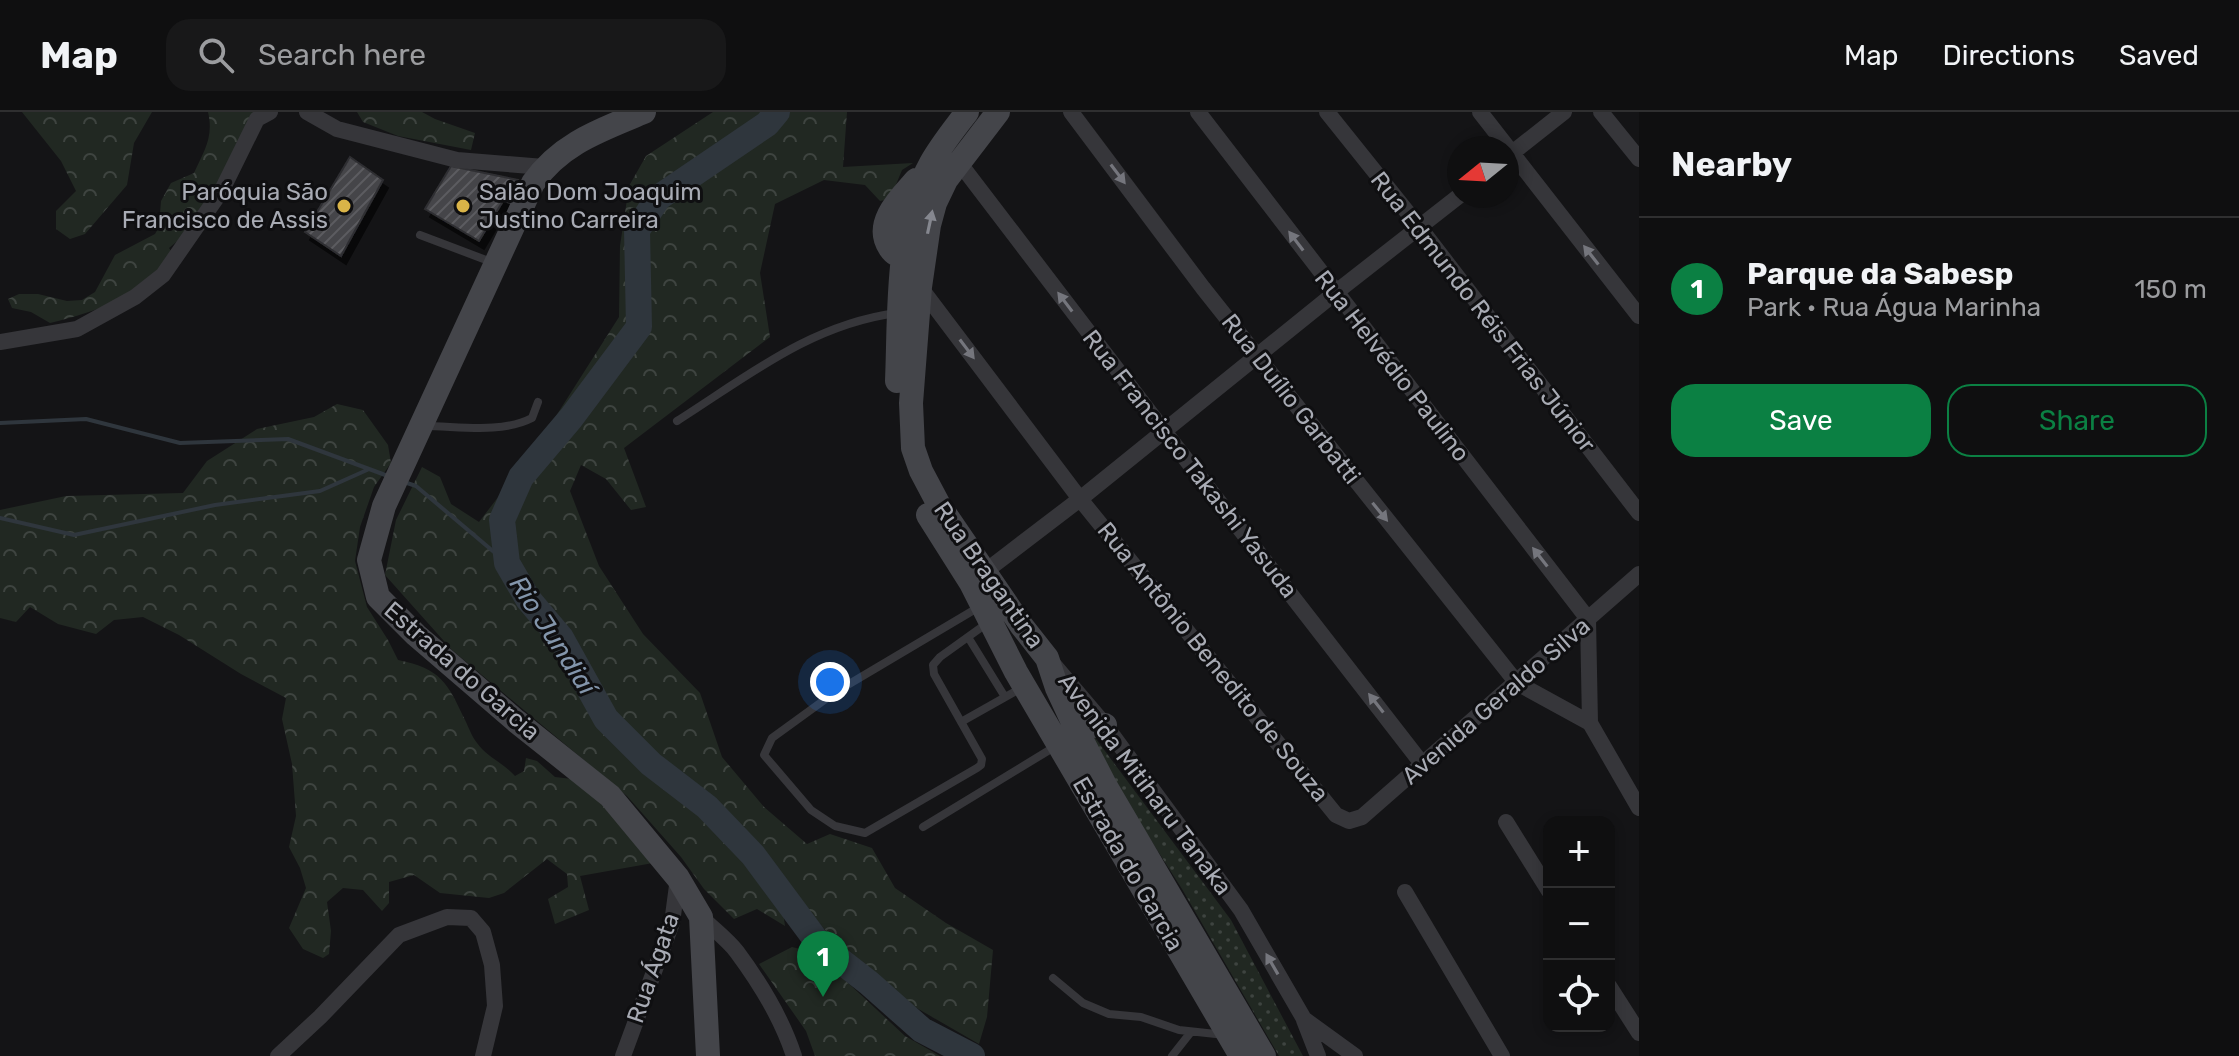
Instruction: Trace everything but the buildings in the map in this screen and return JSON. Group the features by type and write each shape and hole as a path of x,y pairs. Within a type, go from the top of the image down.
{"main road":[{"path":"544,167 583,137 644,112"},
{"path":"908,320 920,287 914,256 905,233 931,163 967,112"},
{"path":"978,578 915,495 900,452 896,405 914,256 946,180 998,112"},
{"name":"Estrada do Garcia","path":"544,167 533,183 384,506 369,560 378,597 416,635 516,721 610,796 678,878 701,917 708,1056"},
{"name":"Estrada do Garcia","path":"978,578 986,613 1015,685 1067,737 1236,1046"},
{"name":"Rua Bragantina","path":"978,578 1047,658 1067,737 1105,785 1264,1056"},
{"path":"1015,685 1057,688"},
{"path":"1067,737 1086,726 1105,725"}],"street":[{"path":"307,112 344,130 457,160 544,167"},
{"path":"336,112 344,130"},
{"name":"Rua Duílio Garbatti","path":"1071,112 1257,357 1517,683"},
{"name":"Rua Helvédio Paulino","path":"1198,112 1588,619"},
{"name":"Rua Edmundo Réis Frias Júnior","path":"1327,112 1639,513"},
{"path":"1480,112 1496,136"},
{"path":"1519,147 1564,112"},
{"path":"1601,112 1639,159"},
{"path":"0,342 77,329 135,297 163,275 222,190 263,115"},
{"name":"Rua Francisco Takashi Yasuda","path":"958,161 1423,765"},
{"path":"1519,167 1639,316"},
{"path":"978,578 1447,206"},
{"name":"Rua Antônio Benedito de Souza","path":"920,287 1080,499 1336,815 1349,821"},
{"name":"Avenida Geraldo Silva","path":"1349,821 1362,817 1639,574"},
{"path":"1588,619 1590,723 1639,808"},
{"name":"Avenida Mitiharu Tanaka","path":"1047,658 1105,725 1241,910 1304,1019"},
{"path":"1517,683 1590,723"},
{"path":"1506,822 1547,888"},
{"name":"Rua Ágata","path":"623,1056 672,923 678,878"},
{"path":"1405,892 1502,1056"},
{"path":"278,1056 399,935 447,917 471,918 483,932 492,965 495,1006 483,1056"},
{"path":"701,917 735,950 766,994 794,1056"},
{"path":"1615,995 1639,1033"},
{"path":"1304,1019 1318,1056"},
{"path":"1304,1019 1355,1056"}],"lane":[{"path":"420,235 496,264"},
{"path":"677,421 784,351 808,339 855,320 908,320"},
{"path":"421,426 505,427 532,418 538,402"},
{"path":"986,613 968,637 933,665 934,674 982,759 981,765 865,833 835,826 811,810 764,755 772,738 834,693 986,613"},
{"path":"961,722 1015,685 968,637"},
{"path":"923,827 1067,737"},
{"path":"1053,978 1083,1003 1109,1014 1141,1017 1236,1046"},
{"path":"1172,1056 1191,1032"}],"green space":[{"path":"22,112 152,112 134,143 127,185 85,234 70,239 56,229 56,211 76,191 61,161"},
{"path":"208,112 257,112 208,203 169,248 173,254 160,269 118,300 50,323 31,312 12,308 8,299 19,294 38,294 67,301 82,300 95,292 115,255 155,234 159,227 161,201 171,183 194,173 204,151 210,129"},
{"path":"357,112 422,112 475,133 471,150 398,136 363,122"},
{"path":"713,112 847,112 843,167 913,163 902,170 890,199 880,201 865,185 824,180 775,204 760,273 770,337 624,448 646,507 631,510 606,479 581,465 570,491 599,566 643,634 700,693 722,757 764,807 807,844 830,834 872,848 895,888 993,950 987,1017 979,1044 908,1003 835,942 777,872 785,926 757,909 734,919 704,889 681,857 627,796 452,650 385,575 396,520 422,467 440,477 451,504 479,522 535,449 619,317 620,246 629,186 646,156"},
{"path":"337,404 363,410 388,445 391,463 374,487 360,527 355,561 367,607 398,660 424,668 441,679 477,743 515,776 524,771 526,758 537,761 555,777 572,779 597,799 653,863 580,876 589,910 555,924 548,899 568,887 567,874 547,859 504,893 489,898 440,893 414,875 389,882 389,903 382,911 363,890 343,888 327,902 331,931 329,954 323,958 303,949 289,928 306,888 289,847 296,816 292,764 282,719 286,698 143,617 114,620 96,634 58,624 30,607 16,622 0,618 0,510 66,496 183,493 207,461 257,429 314,417"},
{"path":"1093,735 1231,920 1303,1056 1279,1056 1182,889 1086,738"},
{"path":"792,947 816,953 905,1036 940,1056 815,1056 806,1031 759,964"}],"waterway":[{"name":"Rio Jundiaí","path":"777,112 767,124 658,198 637,230 639,327 571,418 521,477 502,520 507,563 528,599 561,638 606,719 651,764 707,807 753,855 819,944 922,1030 972,1056"},
{"path":"0,423 86,419 180,443 288,439 388,476"},
{"path":"0,518 74,535 215,505 320,491 367,470"},
{"path":"404,482 416,486 507,563"}],"place":[{"name":"Paróquia São Francisco de Assis","path":"344,206"},
{"name":"Salão Dom Joaquim Justino Carreira","path":"463,206"},
{"name":"Parque da Sabesp","path":"823,997"}]}
